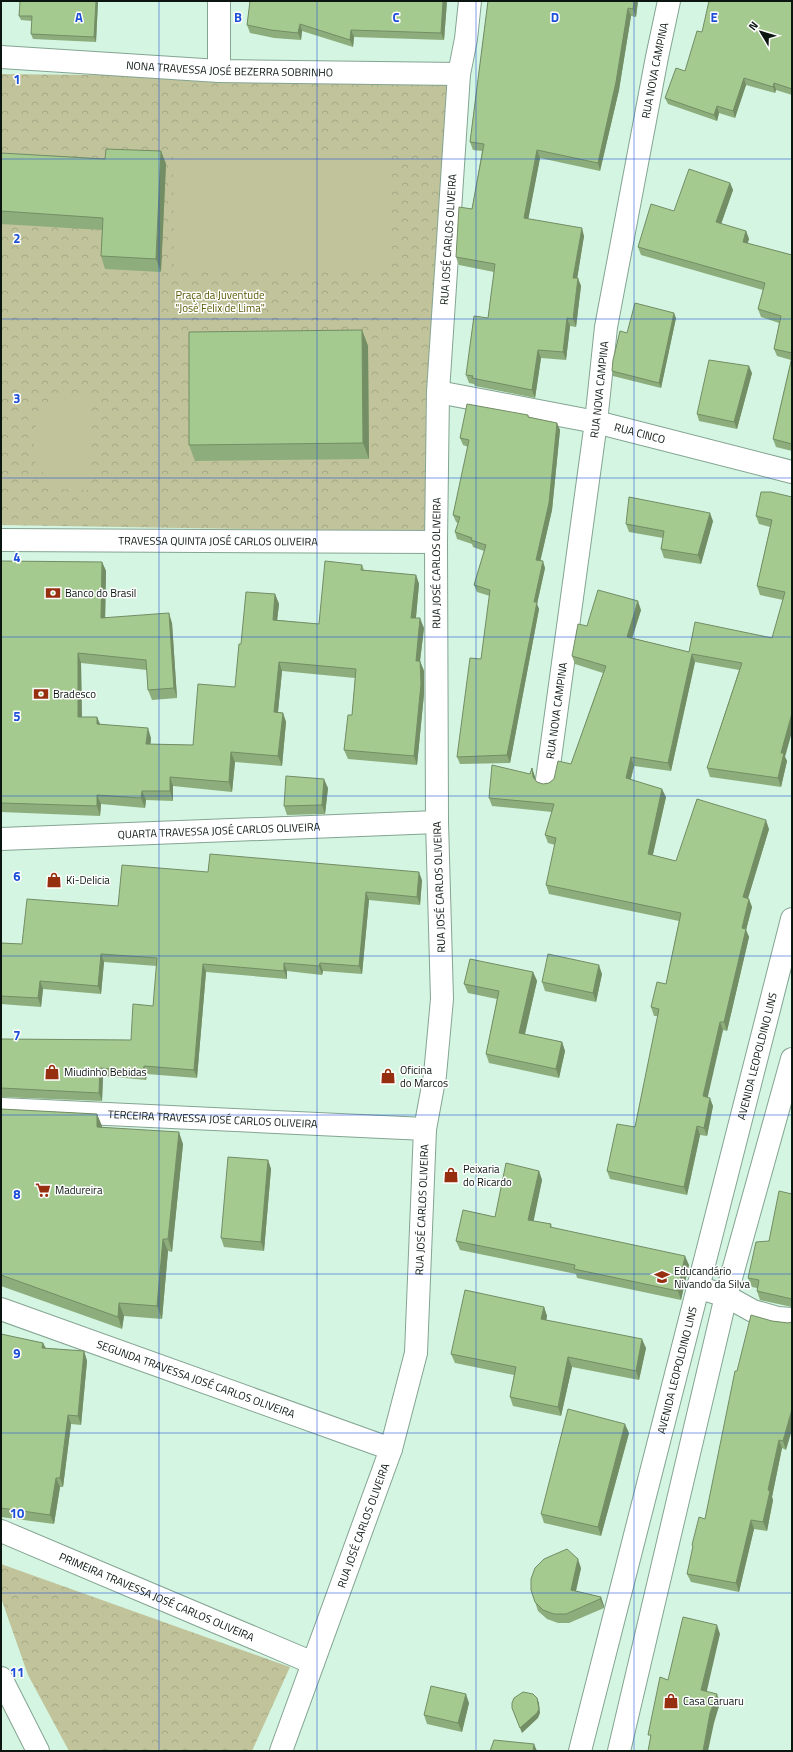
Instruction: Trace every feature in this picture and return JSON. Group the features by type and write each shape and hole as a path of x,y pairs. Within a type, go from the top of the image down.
{"street":[{"path":"219,1 219,71"},
{"name":"RUA JOSÉ CARLOS OLIVEIRA","path":"281,1751 391,1448 416,1353 420,1277 421,1197 425,1129 435,1075 442,999 437,822 436,542 438,392 459,74 466,39 470,1"},
{"name":"RUA NOVA CAMPINA","path":"547,780 596,422 606,327 655,65 669,1"},
{"name":"NONA TRAVESSA JOSÉ BEZERRA SOBRINHO","path":"1,57 219,71 459,74"},
{"name":"RUA CINCO","path":"438,392 596,422 792,472"},
{"name":"TRAVESSA QUINTA JOSÉ CARLOS OLIVEIRA","path":"1,540 436,542"},
{"name":"QUARTA TRAVESSA JOSÉ CARLOS OLIVEIRA","path":"1,839 437,822"},
{"name":"AVENIDA LEOPOLDINO LINS","path":"580,1751 792,919"},
{"path":"619,1751 726,1296 792,1060"},
{"name":"TERCEIRA TRAVESSA JOSÉ CARLOS OLIVEIRA","path":"1,1109 425,1129"},
{"path":"697,1287 726,1296 753,1311 778,1318 792,1319"},
{"name":"SEGUNDA TRAVESSA JOSÉ CARLOS OLIVEIRA","path":"1,1309 391,1448"},
{"name":"PRIMEIRA TRAVESSA JOSÉ CARLOS OLIVEIRA","path":"1,1531 313,1663"},
{"path":"1,1678 38,1751"}],"green space":[{"name":"Praça da Juventude \"José Felix de Lima\"","path":"1,74 450,79 429,532 1,525"},
{"path":"388,149 389,268 174,272 173,153"},
{"path":"57,398 91,399 90,490 54,489 33,458 36,424"},
{"path":"1,1564 290,1667 252,1751 69,1751 28,1675 1,1598"}],"building":[{"path":"20,1 96,1 94,37 31,34 32,16 19,16"},
{"path":"250,1 443,1 441,33 351,30 350,40 300,24 298,33 271,30 247,25"},
{"path":"488,1 634,1 633,9 628,8 616,82 598,163 537,150 524,218 582,228 573,278 578,278 573,319 567,318 563,352 538,350 532,390 472,378 473,376 466,375 474,316 488,318 495,264 456,257 459,207 472,209 484,144 470,142"},
{"path":"709,1 792,1 792,89 774,83 773,87 744,78 733,111 717,106 714,115 665,98 676,68 685,71 697,31 702,32"},
{"path":"106,149 161,151 156,259 101,256 103,218 1,211 1,153 105,159"},
{"path":"689,169 730,183 716,222 746,231 743,242 792,255 792,353 774,349 781,316 758,309 765,283 638,247 651,204 674,211"},
{"path":"635,303 674,313 659,383 612,371 620,331 627,333"},
{"path":"362,330 363,443 189,445 189,332"},
{"path":"792,357 792,444 773,439"},
{"path":"709,360 749,366 734,422 697,414"},
{"path":"467,404 528,415 528,417 557,423 549,503 536,560 543,561 534,602 537,602 507,755 457,757 470,658 481,659 490,590 474,585 486,545 455,532 460,517 453,515 469,440 460,438"},
{"path":"761,492 771,492 792,497 792,713 781,753 784,753 778,778 707,768 742,663 692,654 668,763 631,757 626,778 662,789 648,854 676,861 697,799 766,820 743,897 749,899 742,928 746,929 724,1022 720,1022 703,1096 710,1098 704,1128 697,1126 684,1187 607,1171 617,1124 635,1127 659,1009 651,1007 657,982 666,984 681,913 546,885 556,838 545,835 554,804 489,798 492,765 530,774 532,768 533,777 537,782 543,784 549,783 554,779 558,761 571,764 606,666 572,656 578,624 587,626 598,590 638,601 627,637 689,652 695,622 772,638 785,592 757,586 772,520 756,516"},
{"path":"629,497 710,513 698,555 661,549 664,531 626,524"},
{"path":"1,561 102,562 101,618 169,613 174,688 148,690 146,660 78,653 78,717 97,717 97,724 148,728 146,744 193,745 198,684 235,687 246,592 275,594 273,620 319,624 325,561 362,565 361,570 416,575 411,618 420,618 416,661 420,661 421,684 414,756 344,750 348,715 352,715 356,669 279,662 274,712 283,713 278,756 231,752 229,782 170,777 170,791 142,791 141,798 97,795 97,806 1,803"},
{"path":"286,776 324,779 322,805 284,806"},
{"path":"210,854 419,872 417,897 366,892 359,966 320,963 319,966 284,963 284,971 203,964 194,1070 144,1066 143,1072 100,1068 99,1093 1,1088 1,1039 131,1040 133,1004 153,1006 157,958 101,954 98,986 40,981 38,998 1,996 1,943 22,944 27,899 118,906 122,865 208,872"},
{"path":"548,954 599,965 593,993 542,982"},
{"path":"470,959 533,972 519,1033 562,1042 556,1069 486,1054 499,991 464,984"},
{"path":"1,1109 97,1114 97,1127 179,1132 168,1239 163,1239 157,1306 119,1303 118,1317 1,1275"},
{"path":"228,1157 268,1160 261,1242 221,1238"},
{"path":"506,1163 539,1171 528,1220 551,1224 550,1227 685,1256 678,1291 574,1269 575,1265 456,1241 463,1210 495,1217"},
{"path":"779,1191 792,1194 792,1299 757,1291 759,1280 748,1278 756,1242 769,1241"},
{"path":"465,1290 544,1307 541,1319 642,1339 636,1371 568,1357 558,1407 510,1397 516,1367 451,1354"},
{"path":"751,1315 772,1321 792,1322 792,1409 783,1441 779,1440 768,1490 770,1491 763,1522 751,1520 736,1583 687,1574 699,1517 705,1519 735,1371 737,1371"},
{"path":"1,1334 43,1343 42,1348 84,1351 78,1416 68,1415 60,1478 56,1478 50,1515 1,1508"},
{"path":"568,1409 625,1424 598,1527 541,1514"},
{"path":"567,1549 578,1559 571,1590 601,1597 600,1599 566,1614 554,1614 543,1610 535,1602 531,1590 531,1579 535,1568 544,1559"},
{"path":"683,1617 717,1625 701,1690 717,1694 710,1713 703,1751 648,1751 651,1735 648,1735 660,1677 668,1680"},
{"path":"431,1686 466,1694 458,1723 424,1715"},
{"path":"523,1692 533,1694 537,1698 539,1709 537,1713 520,1728 512,1708 512,1703 514,1698"},
{"path":"494,1740 534,1744 533,1751 490,1751"}],"place":[{"name":"Banco do Brasil","path":"53,593"},
{"name":"Bradesco","path":"41,694"},
{"name":"Ki-Delicia","path":"54,880"},
{"name":"Miudinho Bebidas","path":"52,1072"},
{"name":"Oficina do Marcos","path":"388,1076"},
{"name":"Peixaria do Ricardo","path":"451,1175"},
{"name":"Madureira","path":"43,1190"},
{"name":"Educandário Nivando da Silva","path":"662,1277"},
{"name":"Casa Caruaru","path":"671,1701"}]}
